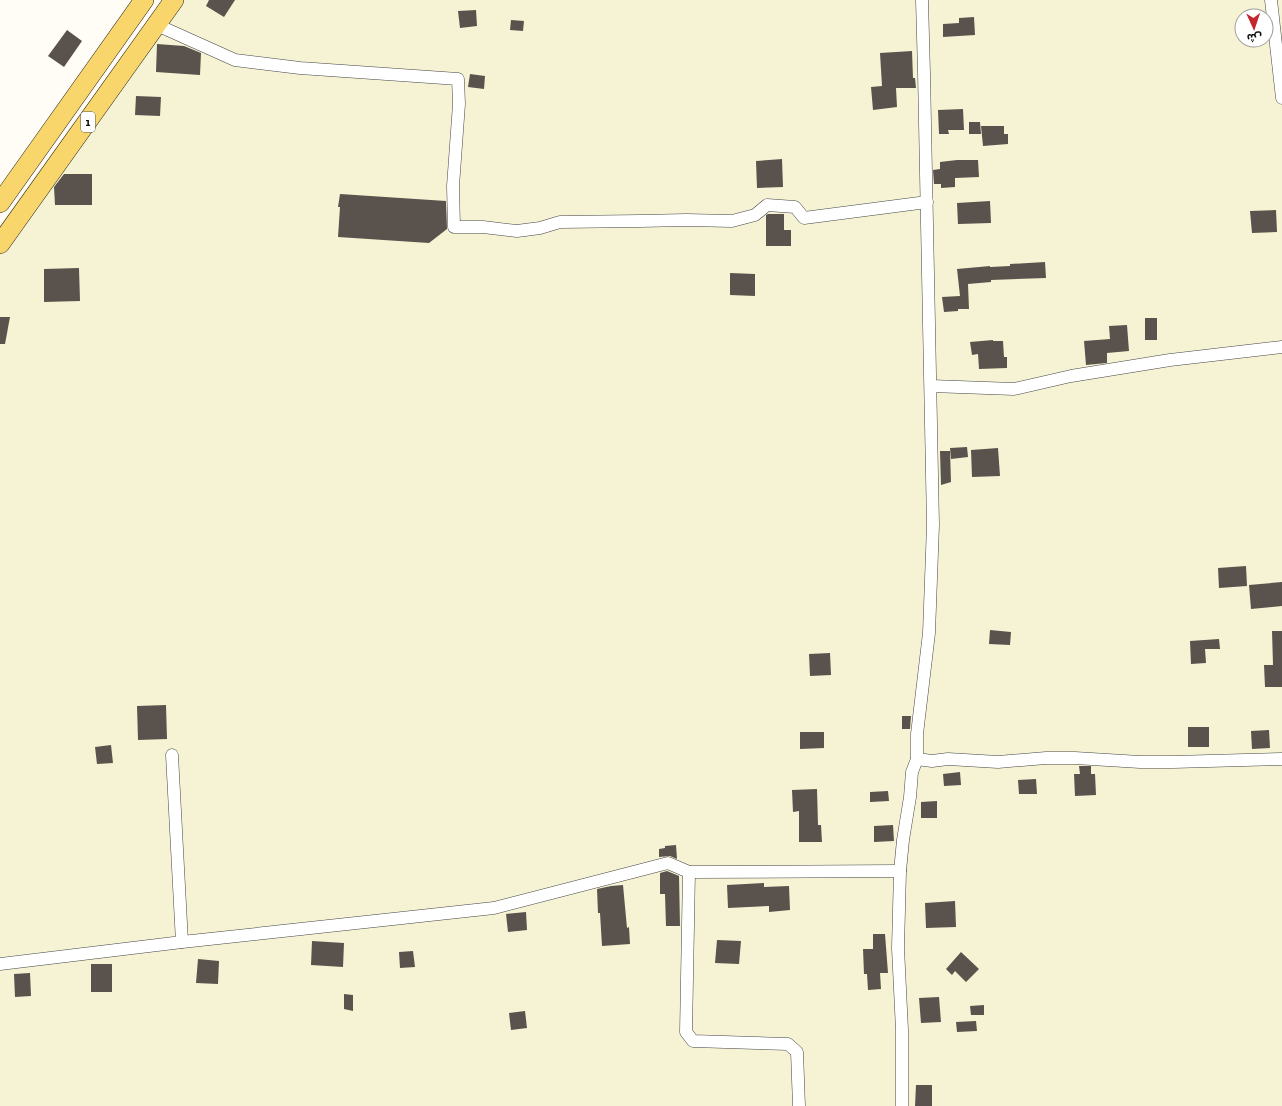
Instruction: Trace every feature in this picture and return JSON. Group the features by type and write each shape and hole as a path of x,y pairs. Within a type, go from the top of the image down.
{"main road":[{"name":"1","path":"0,203 144,0"},
{"name":"1","path":"0,244 174,0"},
{"path":"108,52 126,68"}],"street":[{"path":"902,1106 902,1030 898,948 900,871 912,772 917,759 917,734 929,633 933,525 922,0"},
{"path":"1271,0 1282,98"},
{"path":"157,25 235,60 300,68 458,79 453,186 454,226 483,227 517,231 540,228 560,222 686,220 732,221 755,215 767,204 795,206 804,218 927,202"},
{"path":"930,386 1014,388 1070,376 1170,360 1282,347"},
{"path":"172,755 182,942"},
{"path":"917,759 932,761 948,759 998,762 1046,758 1075,758 1140,762 1282,759"},
{"path":"0,964 182,942 494,908 668,863 689,872 900,871"},
{"path":"689,872 686,1032 693,1041 788,1044 797,1052 799,1106"}],"shaded area":[{"path":"162,0 1282,0 1282,1106 0,1106 0,225"}],"building":[{"path":"209,0 235,0 224,17 206,6"},
{"path":"476,10 477,26 460,28 458,11"},
{"path":"974,17 975,35 943,37 943,24 959,23 959,18"},
{"path":"511,20 524,21 523,31 510,30"},
{"path":"67,30 82,41 64,67 48,56"},
{"path":"157,44 184,46 201,53 200,75 156,72"},
{"path":"912,51 913,78 915,78 916,88 896,88 897,107 873,110 871,87 882,86 880,53"},
{"path":"470,74 485,76 484,89 468,87"},
{"path":"136,96 161,97 160,116 135,115"},
{"path":"963,109 964,130 948,130 949,134 939,134 938,110"},
{"path":"969,122 980,122 981,134 969,134"},
{"path":"981,126 1004,126 1004,134 1008,134 1008,144 983,146"},
{"path":"782,159 783,187 757,188 756,161"},
{"path":"978,160 979,177 955,178 955,187 941,188 941,184 934,184 933,170 940,169 940,162"},
{"path":"64,174 92,174 92,205 55,205 54,187"},
{"path":"340,194 446,201 447,229 429,243 338,237 340,207 338,207"},
{"path":"990,201 991,223 958,224 957,203"},
{"path":"1276,210 1277,232 1252,233 1250,211"},
{"path":"784,214 784,230 791,230 791,246 766,246 766,215"},
{"path":"1045,262 1046,278 991,280 991,282 968,284 969,309 958,309 958,311 944,312 942,297 960,296 957,269 1010,266 1010,264"},
{"path":"79,268 80,301 44,302 44,269"},
{"path":"730,273 755,274 755,296 730,295"},
{"path":"0,317 10,317 5,344 0,344"},
{"path":"1145,318 1157,318 1157,340 1145,340"},
{"path":"1127,325 1129,351 1107,353 1107,363 1086,365 1084,341 1110,339 1109,326"},
{"path":"993,340 1003,341 1004,357 1007,357 1007,368 979,369 978,354 972,355 970,342"},
{"path":"967,447 968,457 951,459 950,448"},
{"path":"998,448 1000,476 972,477 971,450"},
{"path":"940,451 950,451 951,482 941,485"},
{"path":"1246,566 1247,586 1219,588 1218,568"},
{"path":"1282,582 1282,606 1251,609 1249,585"},
{"path":"990,630 1011,632 1010,645 989,644"},
{"path":"1272,631 1282,631 1282,687 1265,687 1264,665 1273,665"},
{"path":"1219,639 1220,649 1205,649 1206,663 1191,664 1190,641"},
{"path":"830,653 831,675 810,676 809,654"},
{"path":"166,705 167,739 138,740 137,706"},
{"path":"902,716 911,716 910,729 902,729"},
{"path":"1188,727 1209,727 1209,747 1188,747"},
{"path":"1269,730 1270,748 1252,749 1251,731"},
{"path":"800,732 824,732 824,748 800,749"},
{"path":"111,745 113,763 97,764 95,747"},
{"path":"1079,766 1091,766 1091,774 1095,774 1096,795 1075,796 1074,774 1080,774"},
{"path":"960,772 961,785 944,786 943,774"},
{"path":"1036,779 1037,794 1019,794 1018,780"},
{"path":"817,789 818,825 821,825 822,842 799,842 799,811 793,812 792,790"},
{"path":"888,791 889,801 870,802 870,792"},
{"path":"937,801 937,818 921,818 921,802"},
{"path":"893,825 894,841 874,842 874,826"},
{"path":"676,845 677,859 670,856 659,857 659,849 665,848 665,846"},
{"path":"667,871 679,876 680,926 666,926 665,894 660,894 660,873"},
{"path":"764,883 764,887 789,886 790,910 769,912 769,906 728,908 727,885"},
{"path":"623,885 630,944 602,946 597,889"},
{"path":"955,901 956,927 926,928 925,903"},
{"path":"526,912 527,930 508,932 506,914"},
{"path":"873,934 885,934 888,973 880,973 881,989 868,990 867,974 864,974 863,949 873,949"},
{"path":"717,940 741,941 739,964 715,963"},
{"path":"312,941 344,943 343,967 311,965"},
{"path":"413,951 415,967 400,968 399,952"},
{"path":"961,952 979,969 966,982 955,971 952,975 946,969"},
{"path":"198,959 219,961 218,984 196,983"},
{"path":"91,964 112,964 112,992 91,992"},
{"path":"30,973 31,996 15,997 14,974"},
{"path":"344,994 353,995 353,1011 344,1009"},
{"path":"939,997 941,1022 921,1023 919,998"},
{"path":"984,1005 984,1015 971,1015 970,1006"},
{"path":"525,1011 527,1028 511,1030 509,1013"},
{"path":"976,1021 977,1031 957,1032 956,1022"},
{"path":"916,1085 932,1085 932,1106 915,1106"}]}
